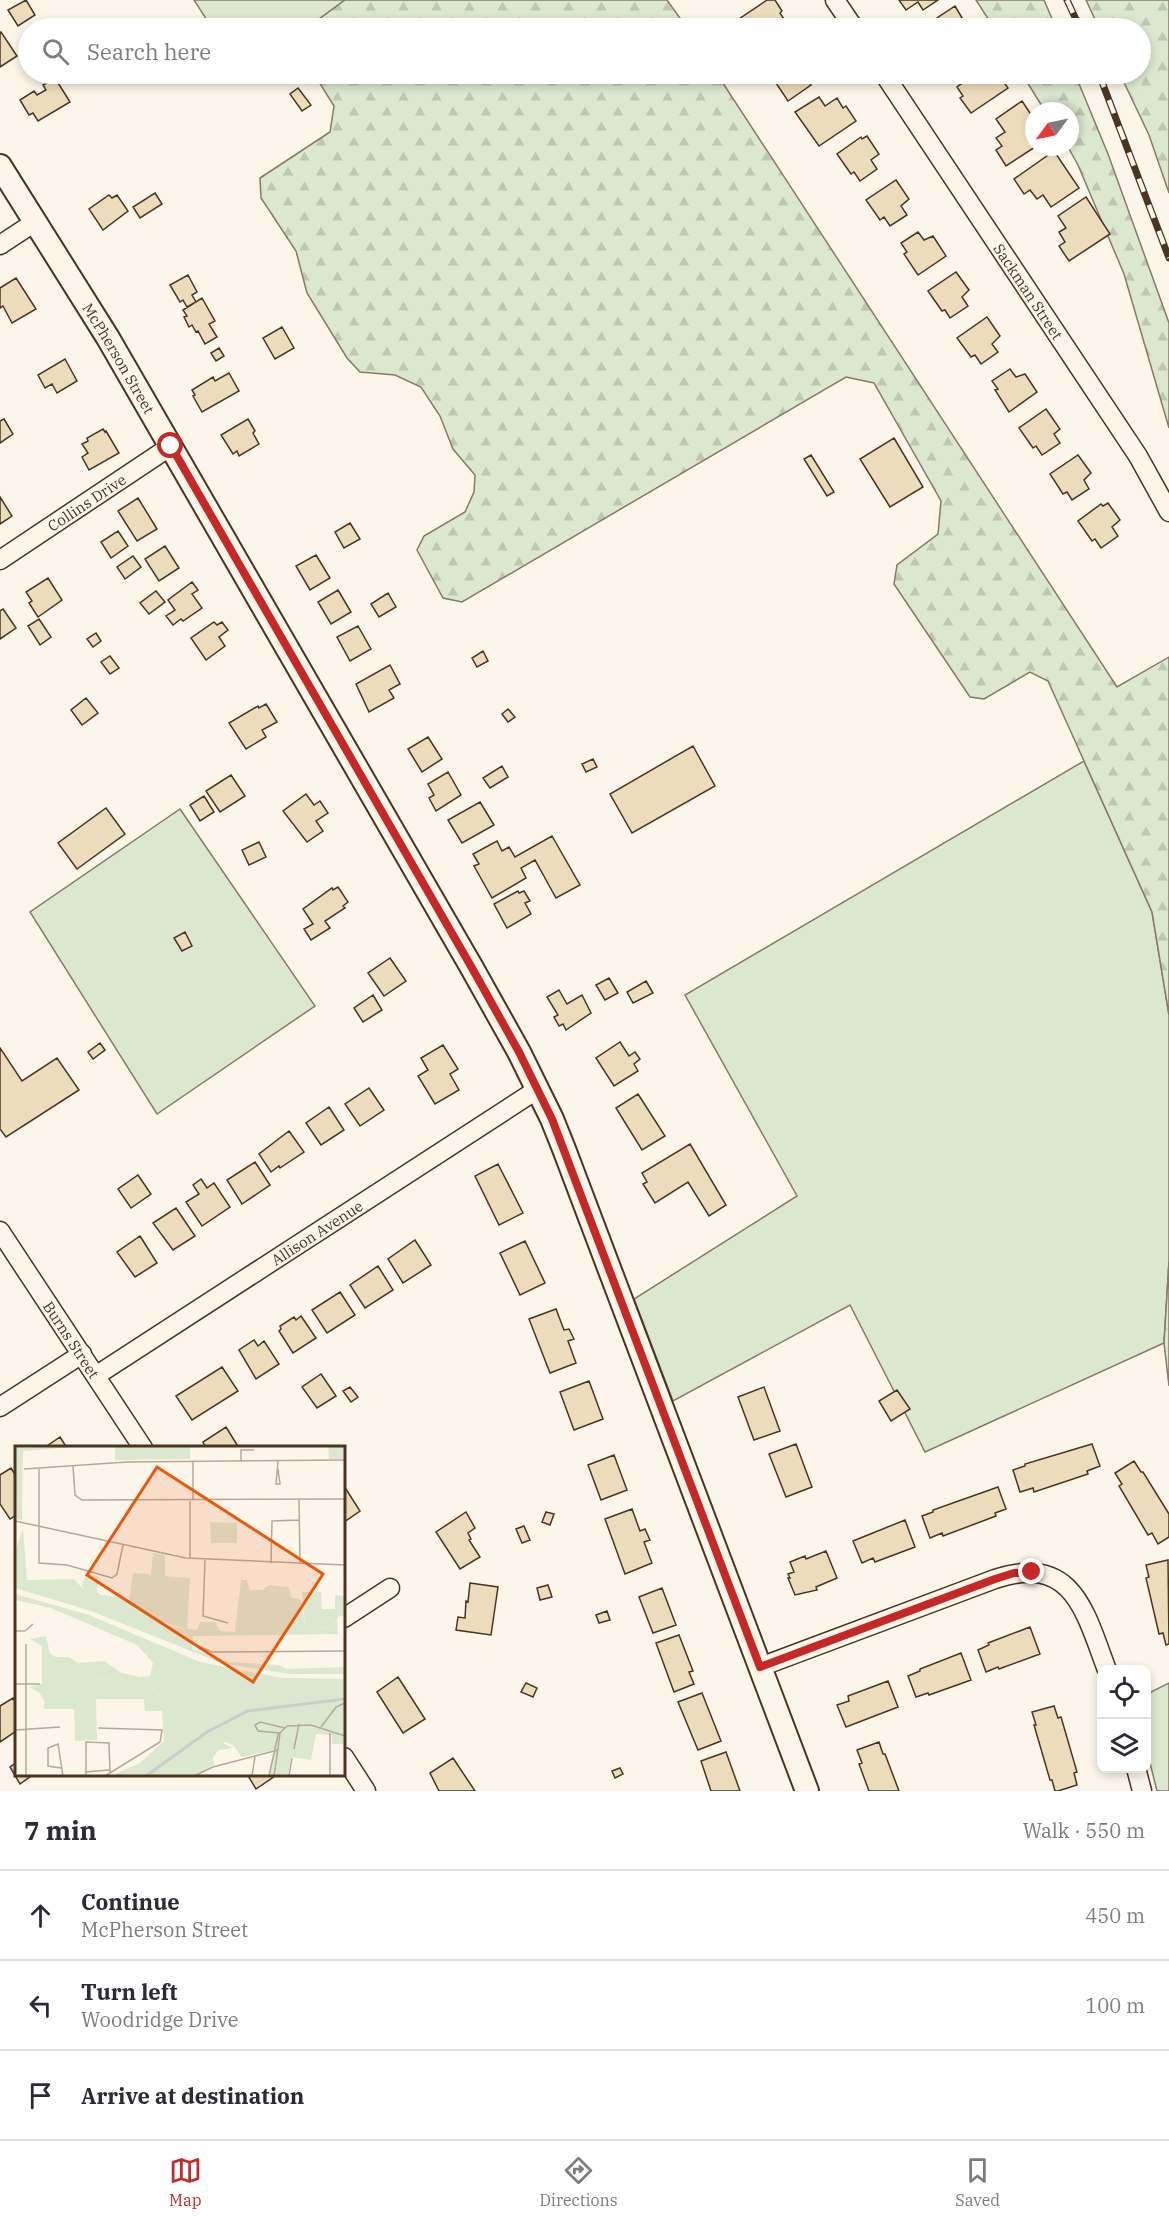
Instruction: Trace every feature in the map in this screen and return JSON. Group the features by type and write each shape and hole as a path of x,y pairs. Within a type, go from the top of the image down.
{"street":[{"path":"835,0 847,18"},
{"name":"Sackman Street","path":"891,84 1138,456 1164,500 1169,513"},
{"name":"McPherson Street","path":"0,166 108,338 171,446 472,968 538,1089 564,1149 807,1791"},
{"path":"0,245 35,222"},
{"name":"Collins Drive","path":"0,560 171,446"},
{"name":"Allison Avenue","path":"97,1375 538,1089"},
{"name":"Burns Street","path":"0,1231 142,1446"},
{"path":"0,1407 82,1354"},
{"path":"760,1667 995,1579 1014,1573 1032,1572 1052,1576 1071,1590 1084,1609 1105,1665"},
{"path":"345,1617 390,1588"},
{"path":"345,1759 366,1791"},
{"path":"1138,1773 1142,1791"}],"green space":[{"path":"194,0 345,0 321,18 206,18"},
{"path":"345,0 667,0 680,18 321,18"},
{"path":"976,0 1044,0 1052,18 988,18"},
{"path":"1086,0 1169,0 1169,193 1149,135 1125,84 1151,84 1151,18 1094,18"},
{"path":"320,84 724,84 1117,687 1169,657 1169,1015 1152,912 1048,681 1030,672 984,699 970,697 894,584 897,565 938,534 941,501 874,383 846,377 462,602 443,598 417,550 424,536 465,512 474,492 475,475 453,449 440,416 421,387 395,375 360,372 347,358 307,293 296,251 261,198 260,178 330,132 334,106"},
{"path":"1028,84 1079,84 1108,154 1169,323 1169,428 1124,274 1073,156 1079,156 1079,102 1039,102"},
{"path":"1084,761 1152,912 1169,1015 1169,1261 1164,1343 925,1452 850,1305 673,1401 634,1299 797,1196 685,995"},
{"path":"180,809 315,1006 157,1114 30,912"},
{"path":"1169,1262 1169,1386 1164,1343"},
{"path":"1169,1683 1169,1791 1157,1791 1151,1767 1151,1692"}],"building":[{"path":"26,0 35,15 30,18 18,18 18,26 8,10"},
{"path":"767,0 775,0 783,18 740,18"},
{"path":"899,0 938,0 923,10 918,2 906,10"},
{"path":"955,6 962,18 937,18"},
{"path":"0,32 17,56 0,67"},
{"path":"59,84 70,102 38,121 33,113 29,115 20,100 34,91 37,95 46,90 43,85"},
{"path":"777,84 810,84 811,85 788,101"},
{"path":"961,84 1005,84 1008,88 971,113 960,98 963,96 957,87"},
{"path":"298,88 311,105 302,111 290,94"},
{"path":"819,97 825,106 837,98 843,108 846,106 856,121 819,146 795,112"},
{"path":"1022,101 1025,106 1025,154 1006,166 996,150 1002,146 996,138 1005,132 996,119"},
{"path":"867,136 879,154 871,160 877,169 860,181 854,172 851,174 837,154 861,137 862,139"},
{"path":"1047,156 1057,156 1079,188 1051,207 1043,195 1037,199 1030,190 1024,194 1014,179"},
{"path":"896,180 909,199 901,206 907,215 890,226 884,217 880,220 866,200"},
{"path":"155,193 162,204 140,218 133,207"},
{"path":"109,195 112,198 117,195 128,211 103,230 89,209"},
{"path":"1086,197 1110,234 1069,261 1059,246 1065,242 1059,232 1066,228 1058,216"},
{"path":"918,232 924,240 933,236 946,256 918,275 904,254 907,252 901,243"},
{"path":"956,272 969,290 962,297 968,306 950,318 928,291"},
{"path":"188,275 197,292 192,295 196,302 187,307 183,300 180,302 170,285"},
{"path":"16,278 36,309 12,323 3,306 0,308 0,288"},
{"path":"202,298 215,321 209,324 217,337 205,344 198,331 196,332 192,325 189,327 183,310"},
{"path":"987,317 1000,336 992,344 998,352 981,364 975,355 971,357 957,338"},
{"path":"282,327 294,348 275,359 263,338"},
{"path":"219,348 224,356 216,361 211,353"},
{"path":"65,359 77,381 57,393 52,384 45,388 38,375"},
{"path":"1010,369 1016,377 1025,374 1037,392 1009,412 992,381"},
{"path":"229,373 239,391 202,412 192,390 213,377 215,381"},
{"path":"1046,409 1060,429 1054,434 1060,443 1042,455 1036,446 1033,448 1019,428"},
{"path":"4,419 13,434 0,443 0,421"},
{"path":"248,419 259,444 239,456 237,451 233,454 221,435"},
{"path":"103,429 119,453 89,470 82,457 88,453 82,444 88,441 87,438"},
{"path":"894,438 923,487 890,507 860,459"},
{"path":"811,455 834,492 827,496 804,459"},
{"path":"1078,455 1091,473 1084,480 1089,489 1072,500 1067,492 1063,494 1050,474"},
{"path":"0,497 12,516 0,524"},
{"path":"138,498 157,529 137,541 118,511"},
{"path":"1108,503 1120,520 1112,527 1118,536 1101,548 1095,539 1092,541 1078,521 1101,504 1103,506"},
{"path":"350,523 360,539 344,548 335,532"},
{"path":"118,531 128,546 111,558 101,542"},
{"path":"165,546 179,568 159,581 145,559"},
{"path":"316,555 330,578 310,590 296,566"},
{"path":"133,556 141,567 125,579 117,567"},
{"path":"48,578 62,600 38,617 29,603 32,601 26,592"},
{"path":"192,582 198,590 192,594 202,608 173,625 166,616 175,610 168,600"},
{"path":"338,590 351,612 331,624 318,602"},
{"path":"156,591 165,602 149,614 140,603"},
{"path":"388,593 396,607 379,617 371,604"},
{"path":"3,609 16,628 0,639 0,611"},
{"path":"39,619 51,637 40,645 28,626"},
{"path":"214,622 217,625 222,622 228,630 219,637 225,646 206,660 191,638"},
{"path":"358,626 371,649 350,661 337,637"},
{"path":"96,633 101,641 93,647 87,639"},
{"path":"483,651 488,661 477,667 472,658"},
{"path":"110,656 119,668 110,674 101,662"},
{"path":"390,665 400,684 389,690 394,698 369,712 356,684"},
{"path":"86,698 98,713 82,725 71,710"},
{"path":"266,704 277,722 262,730 266,737 246,749 229,723 258,706 259,708"},
{"path":"508,709 515,717 508,722 502,714"},
{"path":"428,737 442,759 422,772 408,749"},
{"path":"693,746 715,786 632,833 610,794"},
{"path":"593,759 597,767 586,772 582,764"},
{"path":"502,766 508,777 490,788 483,778"},
{"path":"448,772 461,795 436,811 429,798 434,795 428,784"},
{"path":"231,775 245,796 220,812 206,791"},
{"path":"306,794 314,805 320,801 328,813 316,821 323,831 307,842 283,811"},
{"path":"204,796 214,812 200,821 190,805"},
{"path":"480,802 494,825 462,843 448,820"},
{"path":"106,808 125,834 77,869 58,843"},
{"path":"552,836 580,885 556,898 535,860 521,868 526,878 492,898 474,866 479,864 473,854 497,841 502,851 509,847 515,857"},
{"path":"259,842 266,857 249,865 242,850"},
{"path":"338,887 348,902 343,906 345,908 325,921 330,928 311,940 304,929 313,924 303,909 332,888 333,890"},
{"path":"518,891 519,893 524,891 530,901 525,903 531,914 507,928 494,904"},
{"path":"185,932 192,946 182,951 174,938"},
{"path":"390,958 406,981 384,996 368,973"},
{"path":"609,978 618,993 605,1000 596,985"},
{"path":"646,981 653,993 633,1003 627,992"},
{"path":"559,990 567,1004 582,995 591,1013 566,1030 563,1024 559,1026 554,1017 558,1015 547,997"},
{"path":"373,995 382,1010 363,1022 354,1008"},
{"path":"620,1042 629,1056 635,1052 640,1059 634,1064 638,1071 614,1086 596,1058"},
{"path":"100,1043 105,1050 93,1059 88,1052"},
{"path":"443,1045 458,1069 450,1074 459,1090 435,1104 418,1076 428,1070 421,1058"},
{"path":"0,1048 22,1081 57,1058 79,1090 6,1137 0,1129"},
{"path":"369,1088 384,1110 360,1126 345,1104"},
{"path":"638,1094 665,1136 642,1150 616,1108"},
{"path":"329,1107 344,1130 321,1145 306,1123"},
{"path":"289,1131 304,1152 271,1172 259,1154"},
{"path":"690,1144 726,1205 709,1216 688,1182 655,1203 643,1184 647,1182 642,1173"},
{"path":"255,1162 270,1185 242,1204 227,1180"},
{"path":"498,1164 523,1213 499,1225 475,1176"},
{"path":"138,1175 151,1194 131,1208 118,1189"},
{"path":"201,1179 207,1188 214,1183 230,1207 202,1226 186,1202 199,1194 193,1185"},
{"path":"176,1208 195,1236 173,1250 153,1223"},
{"path":"140,1236 157,1263 135,1277 117,1252"},
{"path":"415,1240 431,1265 403,1283 388,1259"},
{"path":"525,1241 545,1283 520,1295 500,1253"},
{"path":"378,1266 393,1290 365,1308 350,1285"},
{"path":"340,1292 355,1315 327,1333 312,1310"},
{"path":"556,1309 564,1330 569,1329 574,1339 568,1341 576,1363 550,1373 529,1319"},
{"path":"301,1316 316,1338 293,1353 279,1331 280,1326 294,1317 296,1320"},
{"path":"254,1340 258,1346 264,1341 279,1364 256,1379 239,1350"},
{"path":"222,1367 238,1391 192,1420 176,1396"},
{"path":"321,1374 336,1396 317,1408 302,1387"},
{"path":"589,1381 603,1419 574,1430 560,1392"},
{"path":"350,1387 358,1397 351,1402 343,1391"},
{"path":"764,1387 780,1431 754,1440 738,1397"},
{"path":"897,1390 910,1409 891,1421 879,1401"},
{"path":"226,1427 238,1446 205,1446 203,1442"},
{"path":"60,1437 66,1446 47,1446"},
{"path":"796,1444 812,1487 786,1497 769,1454"},
{"path":"1092,1444 1100,1466 1087,1471 1088,1474 1034,1492 1033,1488 1020,1492 1013,1470 1025,1464"},
{"path":"614,1455 627,1490 601,1500 588,1465"},
{"path":"1134,1461 1169,1514 1169,1537 1158,1544 1152,1533 1148,1535 1119,1486 1122,1484 1115,1473"},
{"path":"11,1468 15,1474 15,1516 10,1519 0,1504 0,1475"},
{"path":"998,1487 1006,1509 995,1513 996,1516 943,1536 942,1533 930,1538 922,1516"},
{"path":"345,1488 360,1511 345,1521"},
{"path":"632,1509 640,1531 645,1529 650,1540 644,1542 652,1563 625,1574 605,1519"},
{"path":"466,1512 475,1528 468,1533 471,1539 469,1540 480,1557 460,1569 436,1532"},
{"path":"546,1512 554,1514 550,1525 542,1522"},
{"path":"905,1520 915,1547 875,1562 873,1558 862,1563 853,1541"},
{"path":"524,1526 530,1540 522,1543 516,1529"},
{"path":"826,1551 837,1578 816,1587 817,1590 795,1595 788,1578 790,1578 788,1574 794,1572 790,1562 805,1556 806,1559"},
{"path":"1168,1560 1169,1644 1166,1645 1163,1633 1159,1634 1146,1578 1149,1577 1146,1565"},
{"path":"470,1583 498,1587 491,1635 456,1630 458,1617 465,1618"},
{"path":"548,1585 552,1597 540,1600 537,1588"},
{"path":"662,1588 676,1625 653,1633 639,1597"},
{"path":"607,1611 610,1620 599,1623 596,1615"},
{"path":"1030,1627 1040,1654 986,1672 978,1650 989,1645 988,1643"},
{"path":"679,1635 693,1671 689,1672 694,1684 674,1692 656,1643"},
{"path":"961,1653 971,1680 929,1695 928,1693 916,1697 908,1676"},
{"path":"398,1677 425,1719 403,1733 377,1692"},
{"path":"888,1681 898,1707 846,1727 837,1705 849,1701 848,1696"},
{"path":"526,1683 537,1688 533,1697 521,1692"},
{"path":"702,1693 721,1741 698,1750 678,1702"},
{"path":"13,1698 15,1701 15,1732 0,1742 0,1706"},
{"path":"1054,1706 1058,1718 1061,1717 1077,1772 1074,1773 1077,1785 1058,1791 1055,1791 1052,1780 1050,1780 1032,1712"},
{"path":"879,1742 899,1791 869,1791 859,1764 862,1763 857,1750"},
{"path":"726,1752 740,1791 711,1791 701,1761"},
{"path":"453,1758 475,1791 439,1791 430,1773"},
{"path":"15,1764 15,1776 10,1767"},
{"path":"620,1768 623,1774 615,1778 612,1771"},
{"path":"15,1776 31,1776 20,1784"},
{"path":"248,1776 275,1776 256,1789"}],"railway":[{"path":"1067,0 1075,18"},
{"path":"1103,84 1169,258"}],"route":[{"path":"171,446 472,968 519,1052 552,1119 760,1667 995,1579 1014,1573 1032,1572"}]}
